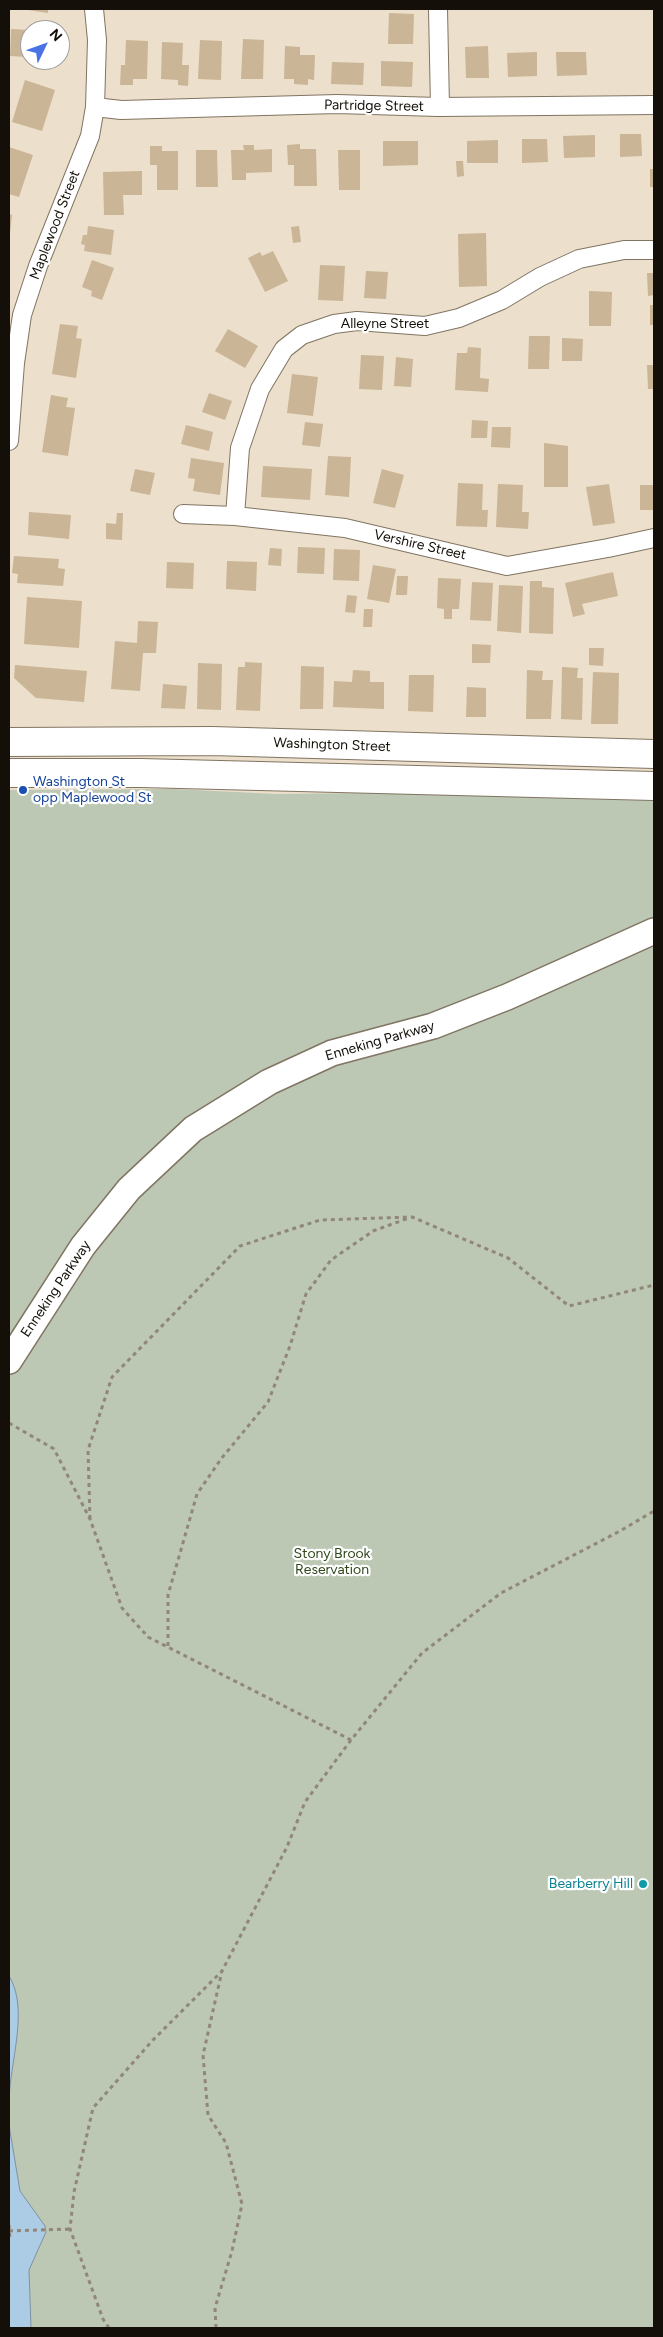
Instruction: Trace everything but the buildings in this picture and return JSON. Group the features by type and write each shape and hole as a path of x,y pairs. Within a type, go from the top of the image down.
{"main road":[{"name":"Washington Street","path":"9,742 212,741 654,754"},
{"path":"9,773 142,773 654,786"},
{"name":"Enneking Parkway","path":"9,1361 83,1246 129,1189 192,1129 269,1082 332,1053 442,1022 507,997 654,931"}],"street":[{"name":"Maplewood Street","path":"9,441 15,363 22,316 38,266 90,136 94,107 97,40 94,9"},
{"path":"438,9 440,107"},
{"name":"Partridge Street","path":"94,107 121,110 337,104 440,107 654,104"},
{"name":"Alleyne Street","path":"234,516 240,448 260,389 284,349 302,335 334,324 357,321 425,326 459,318 502,300 540,277 579,259 624,250 654,250"},
{"name":"Vershire Street","path":"183,514 234,516 345,528 508,566 654,538"}],"path":[{"path":"90,1519 88,1450 112,1376 240,1246 320,1220 412,1217 508,1258 569,1306 654,1285"},
{"path":"168,1646 168,1594 197,1494 221,1459 268,1402 290,1346 306,1294 332,1260 373,1231 412,1217"},
{"path":"9,1423 54,1448 90,1519 122,1608 148,1637 351,1740"},
{"path":"216,2328 215,2308 232,2251 242,2204 226,2143 208,2116 203,2054 222,1971 287,1847 305,1802 351,1740 422,1653 501,1593 620,1531 654,1511"},
{"path":"109,2328 70,2229 74,2192 93,2108 152,2041 222,1971"},
{"path":"9,2225 10,2239"},
{"path":"9,2231 70,2229"}],"green space":[{"name":"Stony Brook Reservation","path":"174,789 276,794 465,792 654,796 654,2328 9,2328 9,790"}],"water":[{"path":"9,1976 15,1989 18,2004 18,2020 9,2103"},
{"path":"9,2125 20,2191 45,2226 46,2232 29,2270 31,2328 9,2328"}],"place":[{"name":"Washington St opp Maplewood St","path":"23,790"},
{"name":"Bearberry Hill","path":"643,1884"}]}
